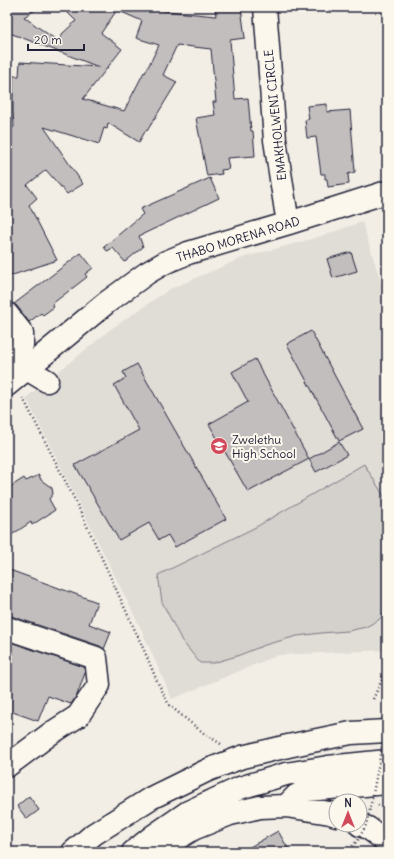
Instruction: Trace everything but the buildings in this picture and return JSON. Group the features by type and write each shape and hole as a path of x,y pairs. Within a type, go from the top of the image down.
{"street":[{"name":"EMAKHOLWENI CIRCLE","path":"266,7 275,140 289,223"},
{"name":"THABO MORENA ROAD","path":"14,379 147,272 166,262 188,252 289,223 387,192"},
{"path":"7,314 22,334 22,345 15,362 14,379 48,381"},
{"path":"7,628 96,658 100,685 78,716 50,734 7,766"},
{"path":"73,852 94,834 151,798 208,770 242,757 288,746 351,733 387,731"},
{"path":"133,852 188,812 240,788 286,774 328,767 387,762"},
{"path":"286,806 296,796 307,790 387,783"},
{"path":"156,852 193,829 230,814 260,807 286,806 328,813"},
{"path":"368,828 387,842"}],"path":[{"path":"14,379 76,502 169,705 202,732 242,757"},
{"path":"373,699 387,669"},
{"path":"347,852 358,840 366,825 372,804 387,720"}],"shaded area":[{"name":"Zwelethu High School","path":"362,222 387,301 386,650 278,655 172,699 142,631 26,398 111,329 170,289 245,257 315,238"},
{"path":"364,464 387,501 387,607 380,619 366,627 348,631 297,636 265,645 237,656 213,663 200,663 182,641 162,602 158,575 256,527"}],"place":[{"name":"Zwelethu High School","path":"219,446"}]}
